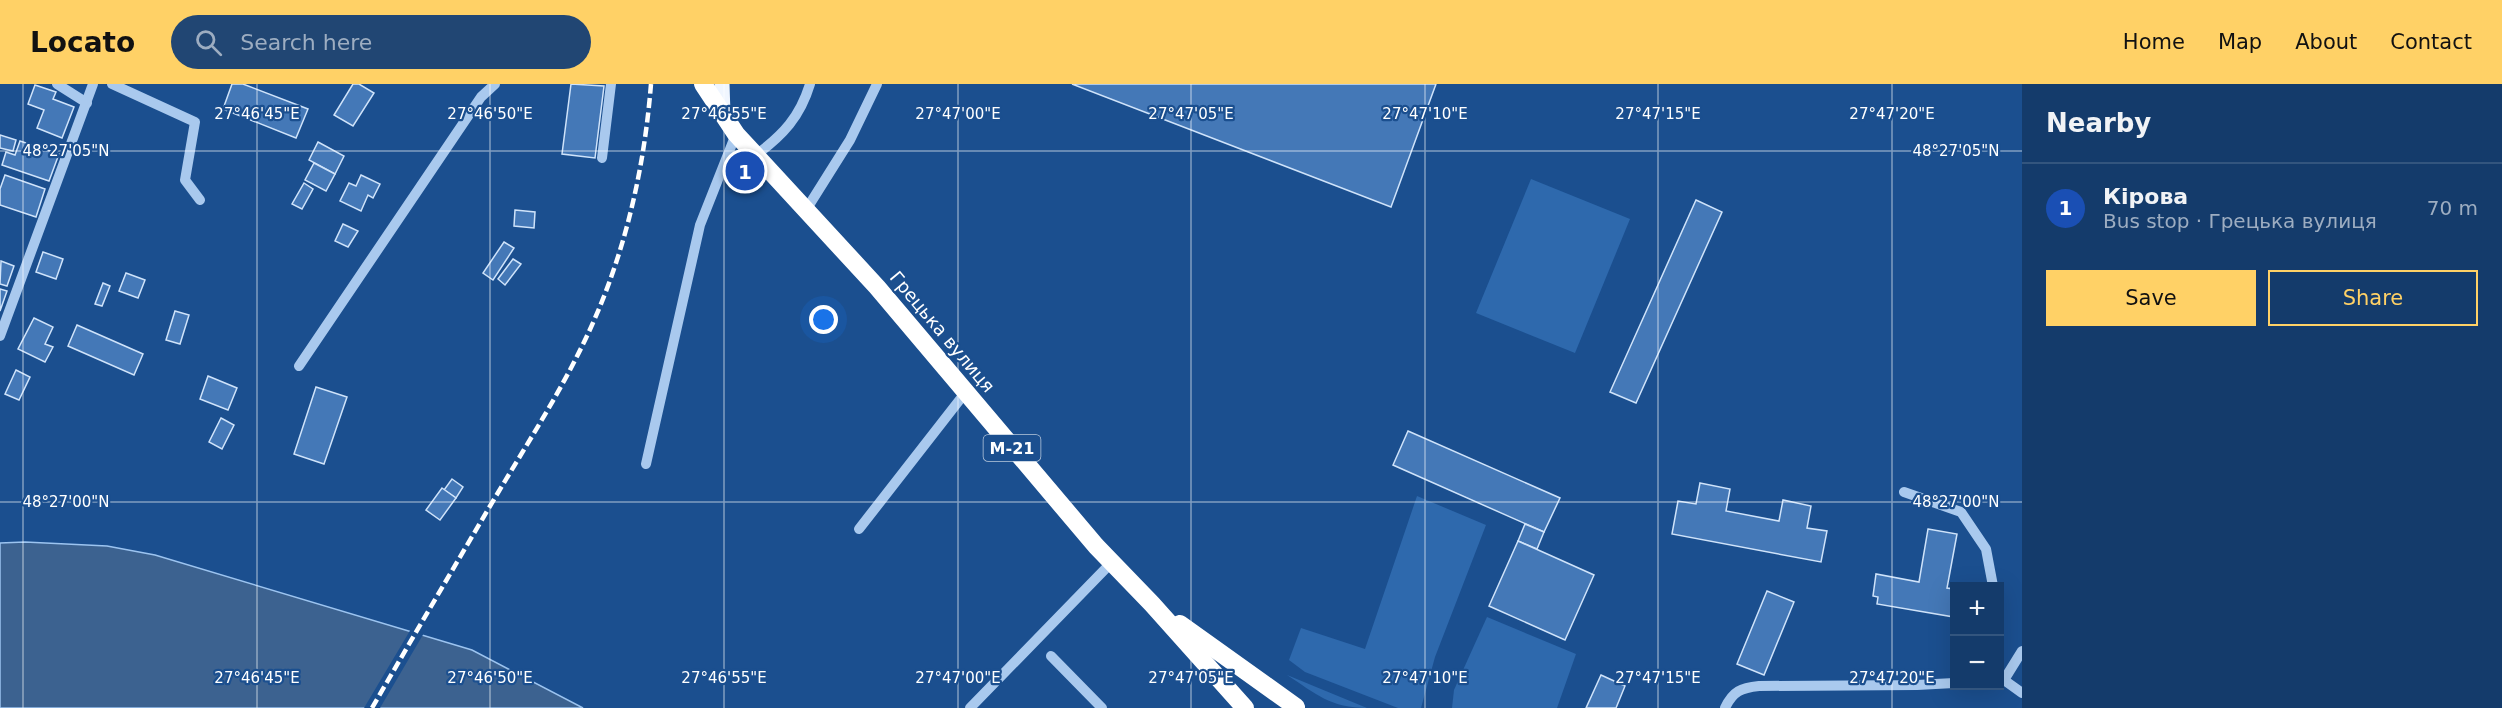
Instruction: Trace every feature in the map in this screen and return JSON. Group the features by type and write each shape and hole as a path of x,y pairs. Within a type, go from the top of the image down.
{"highway":[{"name":"Грецька вулиця","path":"704,84 736,134 877,287 965,393 1112,562 1245,708"},
{"name":"Грецька вулиця","path":"1152,604 1301,708"}],"main road":[{"path":"722,84 723,114"}],"street":[{"path":"57,84 87,103"},
{"path":"0,336 93,84"},
{"path":"112,84 195,122 185,180 200,200"},
{"path":"299,366 481,97 495,84"},
{"path":"602,158 611,84"},
{"path":"756,155 777,139 804,106 810,84"},
{"path":"806,210 850,140 877,84"},
{"path":"646,464 700,225 736,134"},
{"path":"859,529 965,393"},
{"path":"1904,492 1961,512 1986,549 1992,582"},
{"path":"970,708 1112,562"},
{"path":"2004,673 2022,651"},
{"path":"1051,656 1102,708"},
{"path":"2004,679 2022,693"},
{"path":"1725,708 1730,697 1740,688 1950,682"}],"shaded area":[{"path":"1531,179 1630,219 1575,353 1476,313"},
{"path":"1417,496 1486,525 1435,657 1421,708 1398,708 1305,672 1289,660 1301,628 1365,649"},
{"path":"0,543 107,546 155,555 472,650 583,708 0,708"},
{"path":"1487,617 1576,654 1557,708 1452,708 1454,690"},
{"path":"1287,675 1367,708 1343,706 1324,699"}],"pier":[{"path":"411,629 424,633 380,708 364,708"}],"building":[{"path":"232,84 243,84 308,109 296,138 223,109"},
{"path":"353,84 359,84 374,93 353,126 334,115"},
{"path":"571,84 604,86 595,158 562,154"},
{"path":"1072,84 1436,84 1391,207"},
{"path":"35,85 56,92 53,99 74,107 62,138 37,128 44,110 28,104"},
{"path":"0,135 16,140 13,151 0,148"},
{"path":"20,141 59,154 49,181 2,165 6,152 15,155"},
{"path":"318,142 344,156 335,174 309,160"},
{"path":"314,163 335,174 326,191 305,180"},
{"path":"5,175 45,189 36,217 0,205 0,189"},
{"path":"361,175 380,184 373,198 368,195 361,211 340,201 349,183 356,186"},
{"path":"304,183 313,189 302,209 292,204"},
{"path":"1696,200 1722,212 1636,403 1610,392"},
{"path":"515,210 535,212 534,228 514,226"},
{"path":"343,224 358,231 348,247 335,241"},
{"path":"504,242 514,248 493,280 483,273"},
{"path":"43,252 63,259 56,279 36,272"},
{"path":"513,259 521,264 505,285 498,279"},
{"path":"1,261 14,266 7,286 0,284"},
{"path":"126,273 145,280 138,298 119,291"},
{"path":"103,283 110,286 102,306 95,304"},
{"path":"0,289 7,291 0,311"},
{"path":"175,311 189,315 180,344 166,340"},
{"path":"34,318 53,327 45,344 53,347 45,362 18,349"},
{"path":"77,325 143,354 134,375 68,346"},
{"path":"16,370 30,377 19,400 5,394"},
{"path":"208,376 237,388 228,410 200,399"},
{"path":"316,387 347,397 324,464 294,454"},
{"path":"221,418 234,425 222,449 209,442"},
{"path":"1408,431 1560,498 1544,532 1393,465"},
{"path":"452,479 463,487 456,498 444,490"},
{"path":"1700,483 1730,489 1726,511 1779,521 1783,500 1811,506 1807,528 1827,531 1821,562 1672,534 1678,501 1696,504"},
{"path":"442,488 456,498 440,520 426,510"},
{"path":"1525,524 1544,532 1537,549 1518,541"},
{"path":"1928,529 1957,534 1947,588 1950,588 1950,616 1877,604 1878,597 1873,596 1876,574 1919,582"},
{"path":"1518,541 1594,575 1565,640 1489,606"},
{"path":"1767,591 1794,602 1764,675 1737,664"},
{"path":"1601,675 1625,686 1616,708 1586,708"}],"railway":[{"path":"372,708 554,398 586,338 611,277 630,214 643,150 651,84"}],"place":[{"name":"Кірова","path":"745,171"}]}
